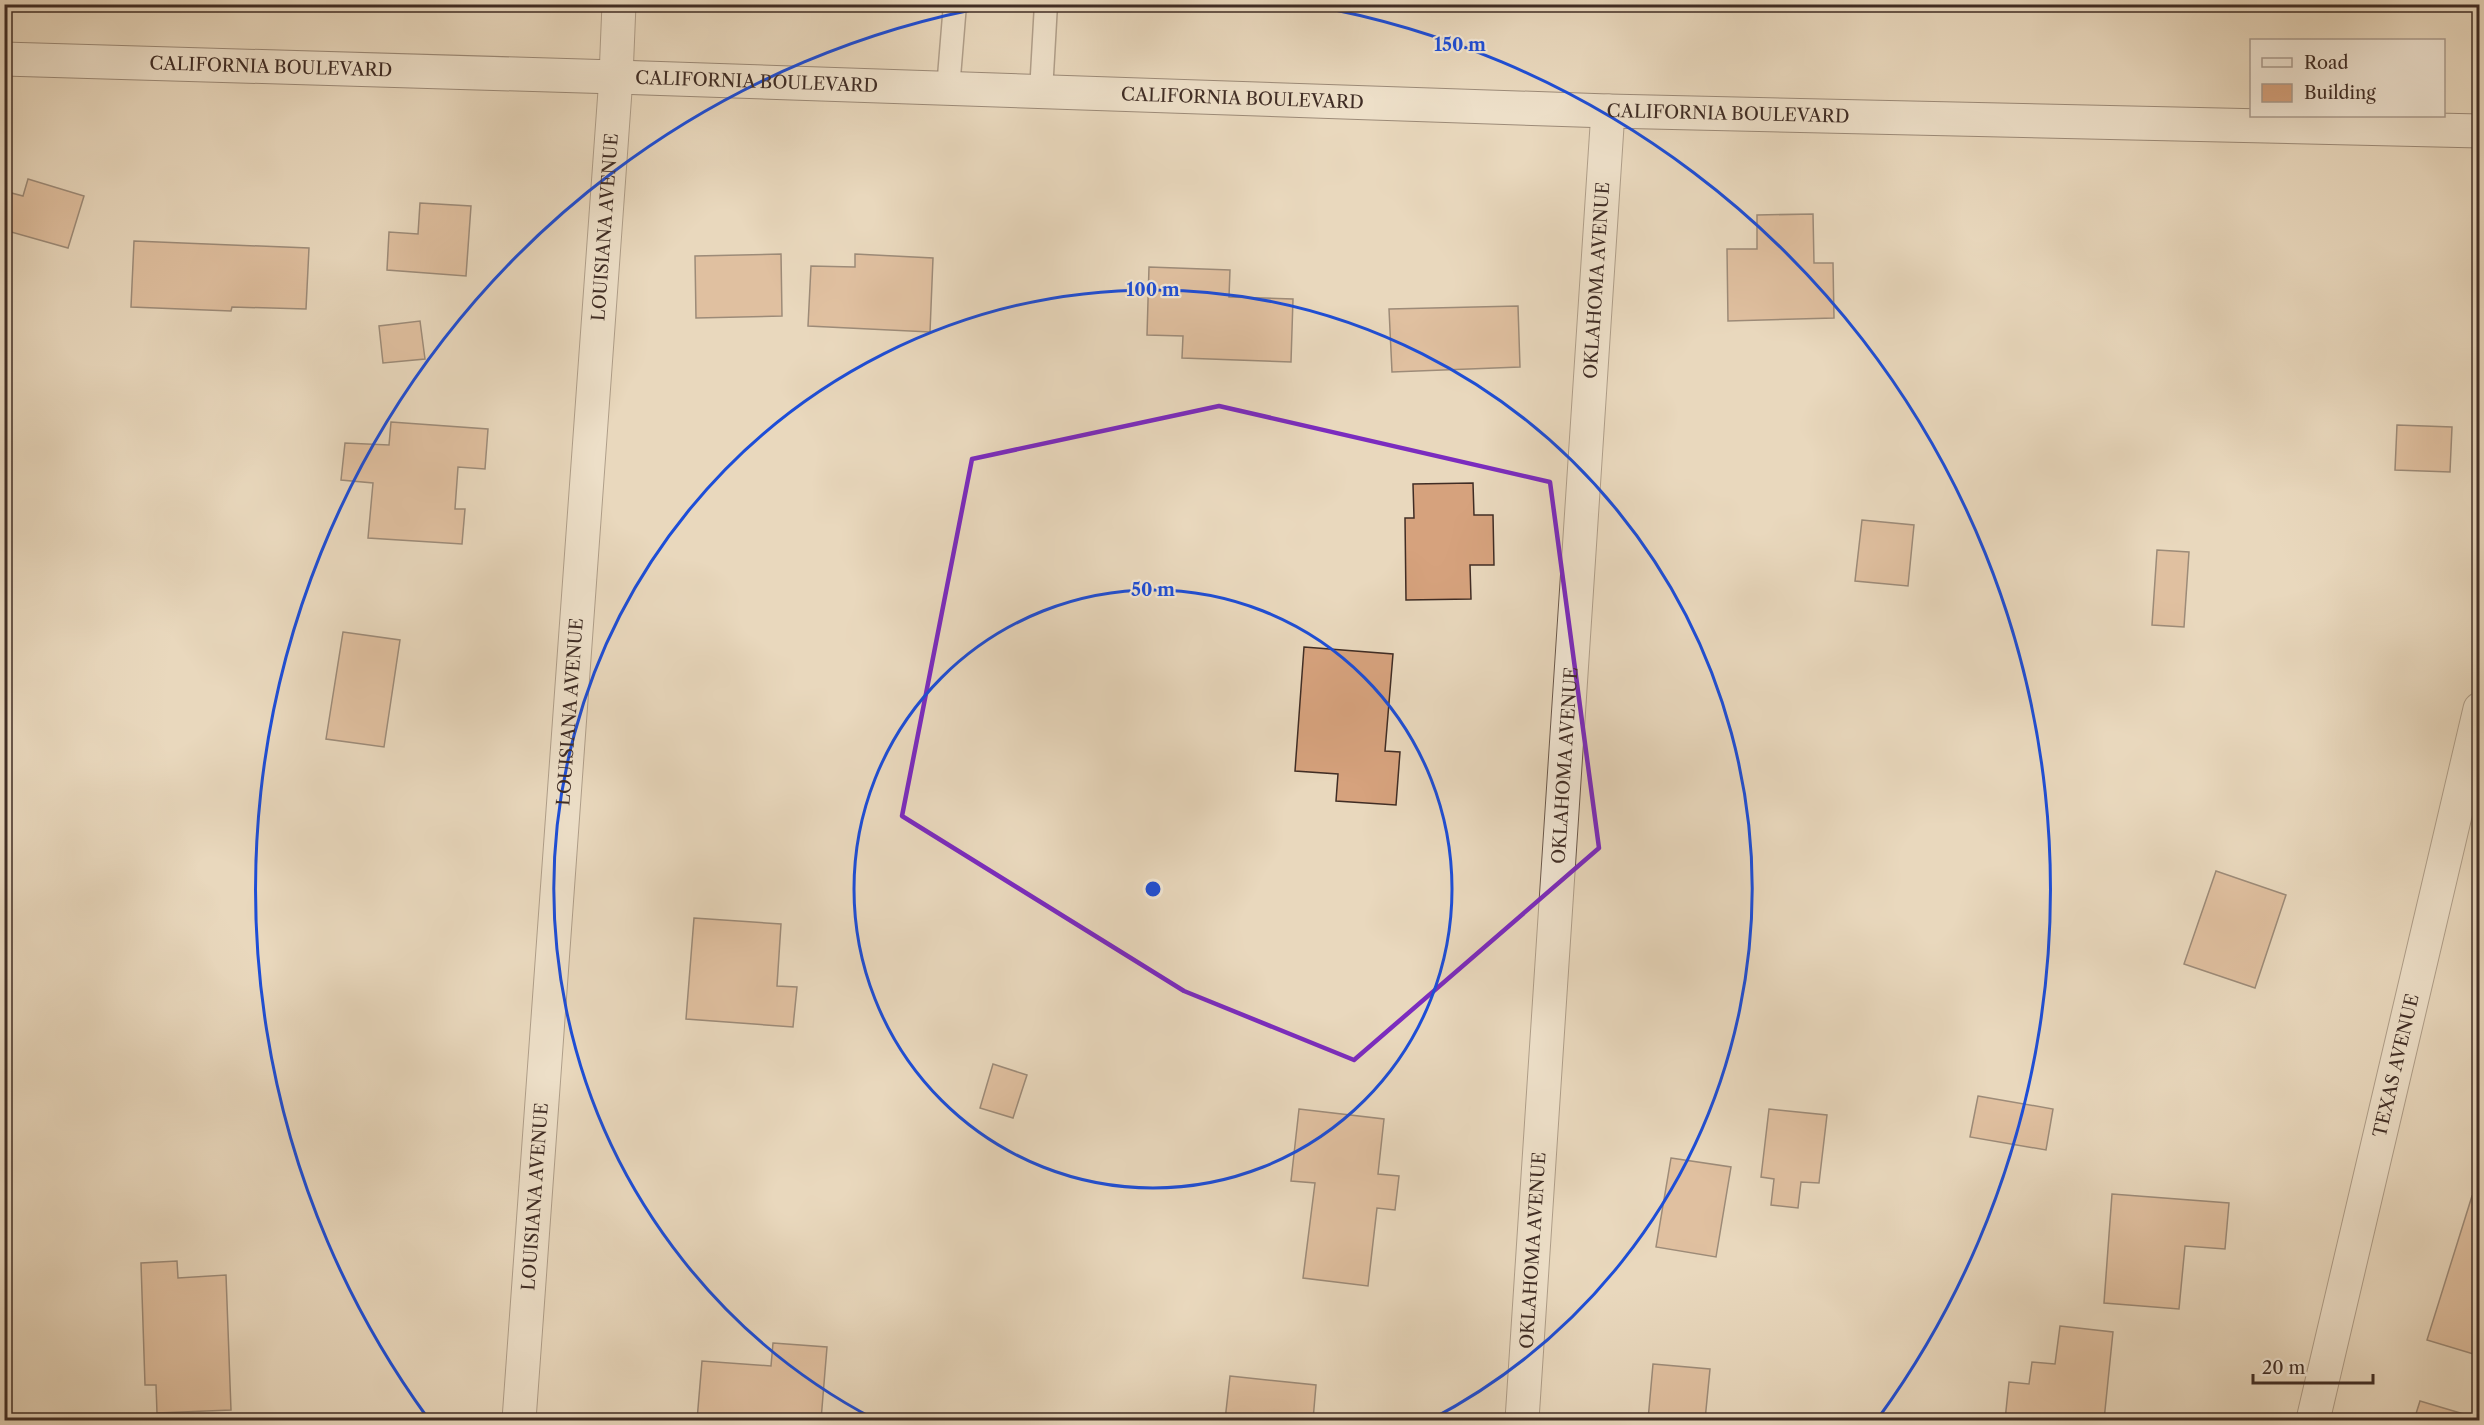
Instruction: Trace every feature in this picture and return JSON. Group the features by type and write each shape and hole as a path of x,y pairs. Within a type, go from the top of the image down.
{"street":[{"name":"LOUISIANA AVENUE","path":"519,1420 616,77 619,4"},
{"name":"CALIFORNIA BOULEVARD","path":"4,59 616,77 1608,111 2480,131"},
{"name":"OKLAHOMA AVENUE","path":"1522,1420 1608,111"},
{"name":"TEXAS AVENUE","path":"2313,1420 2480,709"}],"lane":[{"path":"948,89 955,4"},
{"path":"1041,93 1046,4"}],"highlighted area":[{"path":"1219,406 1550,482 1599,848 1354,1060 1184,991 902,816 972,459"}],"building":[{"path":"28,179 84,196 68,248 4,230 4,191 23,196"},
{"path":"420,203 471,206 466,276 387,270 389,232 418,234"},
{"path":"1813,214 1814,263 1833,263 1834,318 1728,321 1727,249 1757,249 1757,215"},
{"path":"134,241 309,248 306,309 232,307 231,311 131,307"},
{"path":"781,254 782,316 696,318 695,256"},
{"path":"855,254 933,258 930,332 808,326 811,266 855,267"},
{"path":"1149,267 1230,270 1229,297 1293,299 1291,362 1182,358 1183,336 1147,335"},
{"path":"1518,306 1520,367 1392,372 1389,309"},
{"path":"420,321 425,359 383,363 379,326"},
{"path":"391,422 488,429 485,469 458,467 455,509 465,509 462,544 368,538 373,483 341,480 345,443 389,445"},
{"path":"2397,425 2452,427 2450,472 2395,470"},
{"path":"1473,483 1474,515 1493,515 1494,565 1470,565 1471,599 1406,600 1405,518 1414,518 1413,484"},
{"path":"1862,520 1914,525 1908,586 1855,581"},
{"path":"2157,550 2189,552 2184,627 2152,625"},
{"path":"343,632 400,640 384,747 326,739"},
{"path":"1304,647 1393,654 1385,751 1400,752 1396,805 1336,801 1338,774 1295,771"},
{"path":"2216,871 2286,895 2255,988 2184,964"},
{"path":"694,918 781,924 777,986 797,987 793,1027 686,1019"},
{"path":"993,1064 1027,1075 1013,1118 980,1108"},
{"path":"1978,1096 2053,1109 2046,1150 1970,1137"},
{"path":"1299,1109 1384,1119 1378,1174 1399,1176 1395,1210 1377,1208 1368,1286 1303,1278 1315,1183 1291,1181"},
{"path":"1769,1109 1827,1115 1819,1183 1801,1182 1798,1208 1771,1205 1774,1179 1761,1177"},
{"path":"1671,1158 1731,1167 1716,1257 1656,1247"},
{"path":"2112,1194 2229,1203 2225,1249 2185,1246 2179,1309 2104,1303"},
{"path":"2472,1196 2480,1198 2480,1356 2427,1340"},
{"path":"177,1261 178,1278 226,1275 231,1410 157,1413 156,1385 145,1385 141,1263"},
{"path":"2060,1326 2113,1332 2104,1420 2005,1420 2009,1382 2029,1384 2032,1362 2055,1364"},
{"path":"773,1343 827,1347 821,1420 697,1420 702,1361 771,1366"},
{"path":"1653,1364 1710,1369 1705,1420 1648,1420"},
{"path":"1230,1376 1316,1385 1313,1420 1225,1420"},
{"path":"2420,1401 2477,1418 2476,1420 2414,1420"}]}
